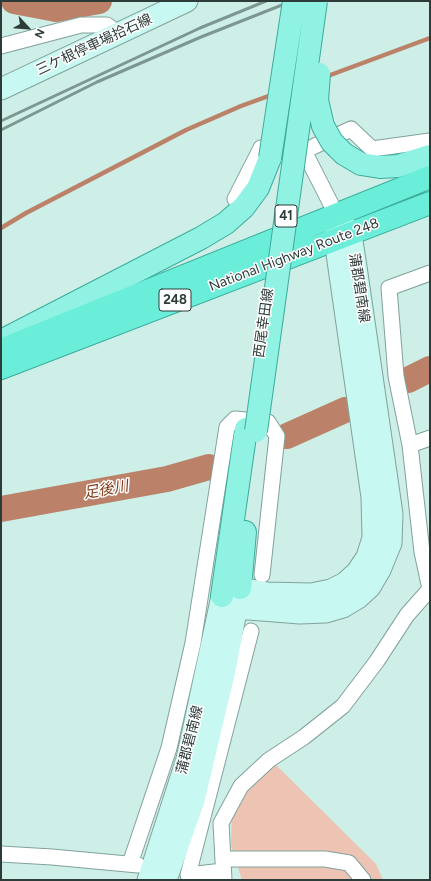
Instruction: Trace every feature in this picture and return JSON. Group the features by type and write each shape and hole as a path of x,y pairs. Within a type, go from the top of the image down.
{"highway":[{"name":"National Highway Route 248","path":"1,350 430,177"},
{"name":"National Highway Route 248","path":"1,368 430,203"}],"main road":[{"name":"三ケ根停車場拾石線","path":"1,89 187,1"},
{"path":"1,341 201,238 226,223 244,207 258,188 270,158 294,1"},
{"name":"西尾幸田線","path":"233,597 260,352 309,1"},
{"name":"西尾幸田線","path":"251,430 316,1"},
{"path":"329,1 323,38 317,100 323,126 332,142 344,154 361,164 380,167 398,166 430,156"},
{"name":"蒲郡碧南線","path":"233,597 300,613 326,612 343,607 358,598 370,587 380,570 391,543 392,514 343,237 336,214"},
{"name":"蒲郡碧南線","path":"139,870 187,759 233,597"},
{"name":"蒲郡碧南線","path":"166,880 194,800 225,670 233,597"}],"street":[{"path":"1,46 81,25 107,25 118,33"},
{"path":"285,100 304,151 336,214"},
{"path":"235,199 261,148 304,151 350,129 372,149 430,140"},
{"path":"223,870 221,823 241,786 269,760 304,737 343,706 377,661 407,614 430,589 422,552 410,445 396,376 389,288 430,273"},
{"path":"1,854 139,870 169,748 192,643 227,426 235,419 268,422 277,436 262,575"},
{"path":"410,445 430,438"},
{"path":"251,631 188,875 325,859 349,863 363,880"}],"shaded area":[{"path":"275,764 376,864 383,880 242,880 231,846 232,798"}],"waterway":[{"path":"14,1 56,9 99,1"},
{"path":"325,77 430,38"},
{"path":"1,228 26,213 186,130 241,106 274,94"},
{"name":"足後川","path":"408,380 430,369"},
{"name":"足後川","path":"287,436 345,410"},
{"name":"足後川","path":"1,509 167,479 209,467"}],"railway":[{"path":"1,121 200,28 266,1"},
{"path":"1,130 97,82 201,37 292,1"}]}
